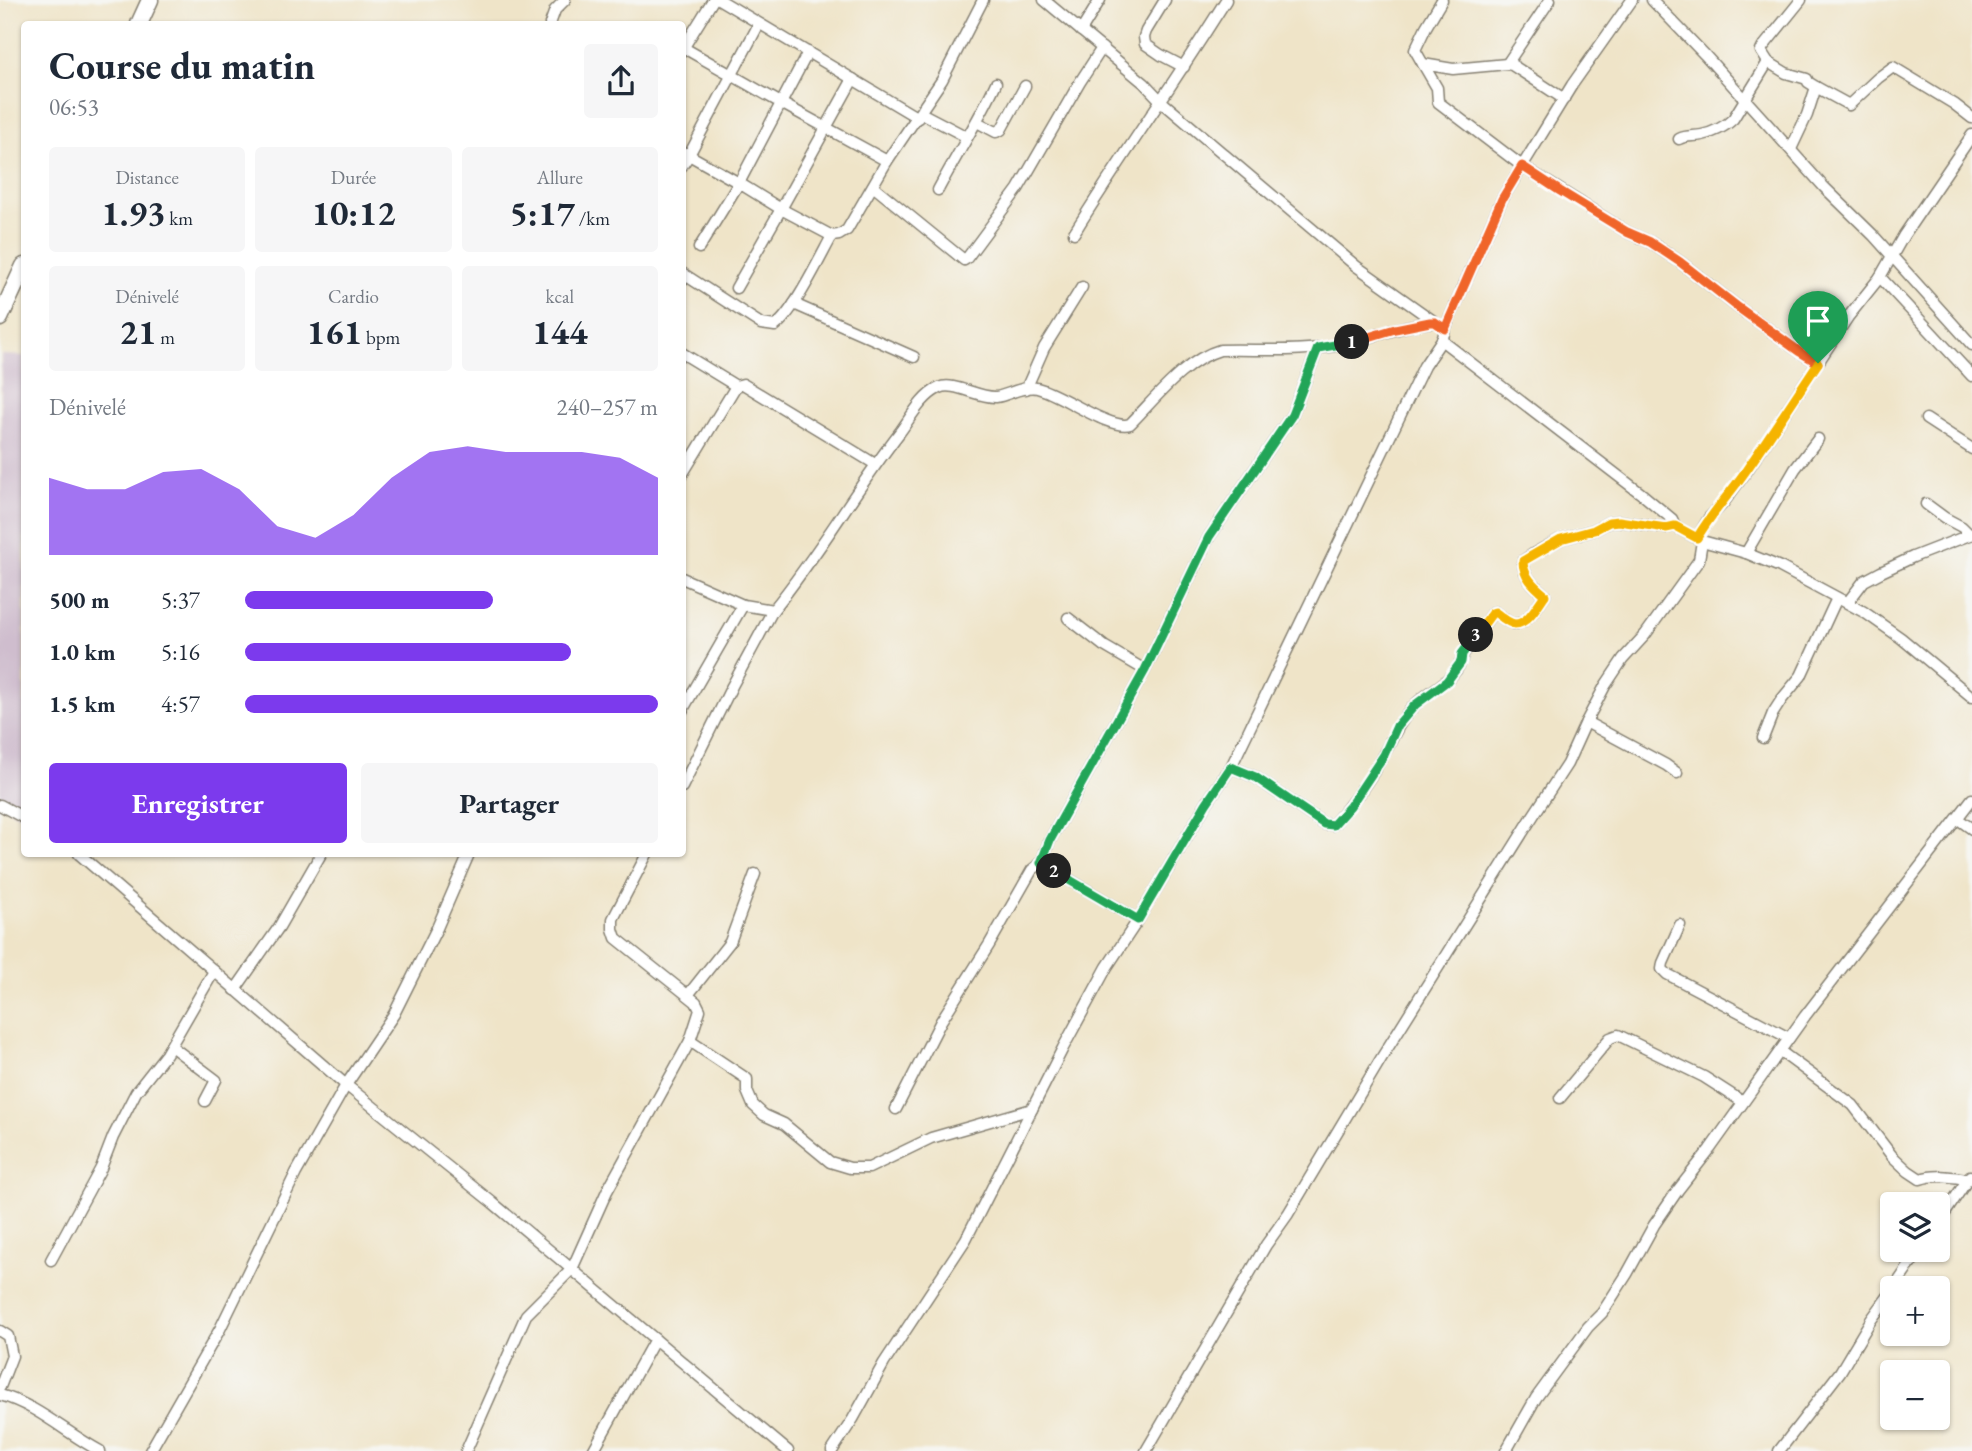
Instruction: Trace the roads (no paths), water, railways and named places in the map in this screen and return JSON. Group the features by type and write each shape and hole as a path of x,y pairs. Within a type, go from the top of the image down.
{"main road":[{"path":"140,21 150,0"},
{"path":"0,318 21,272"}],"street":[{"path":"551,21 555,10 565,0"},
{"path":"686,44 713,0"},
{"path":"720,0 853,79 967,137"},
{"path":"759,24 733,75 686,153 782,209 832,236 839,236 847,230 887,161 942,80 983,0"},
{"path":"1044,0 1356,266 1435,322 1444,333 1445,343 1643,495 1672,519 1675,526 1695,537 1780,567 1842,600 1901,638 1972,697"},
{"path":"1081,31 1100,0"},
{"path":"1165,0 1146,31 1145,44 1184,67"},
{"path":"1074,233 1226,0"},
{"path":"1442,0 1415,50 1437,88 1438,102 1522,166 1627,232 1650,242 1818,363"},
{"path":"1507,64 1550,0"},
{"path":"1651,0 1972,345"},
{"path":"1801,0 1763,47 1761,51 1768,62 1786,73 1807,79 1849,105 1893,67 1972,118"},
{"path":"832,1451 884,1363 966,1239 1107,967 1231,767 1424,366 1444,333 1502,199 1629,1"},
{"path":"873,186 964,260 1018,189 1102,48"},
{"path":"686,51 887,161"},
{"path":"699,248 738,183 808,52"},
{"path":"1679,139 1701,135 1728,124 1768,62"},
{"path":"1423,64 1453,69 1513,65 1564,99"},
{"path":"736,288 853,79"},
{"path":"938,190 996,83"},
{"path":"977,122 996,132 1001,130 1025,86"},
{"path":"1791,149 1807,115 1816,87"},
{"path":"1146,1451 1266,1244 1289,1214 1382,1057 1567,764 1605,686 1699,559 1695,537 1746,472 1848,317 1880,277 1904,235 1972,135"},
{"path":"686,276 761,324 778,325 794,304 832,236"},
{"path":"1880,277 1972,376"},
{"path":"1026,389 1044,348 1082,287"},
{"path":"794,304 914,357"},
{"path":"686,779 773,610 795,583 875,464 924,399 940,387 982,397 996,397 1033,387 1125,426 1192,362 1206,354 1220,351 1318,348 1435,322"},
{"path":"896,1109 942,1021 1032,870 1041,863 1050,840 1145,670 1209,537 1292,415 1318,348"},
{"path":"686,355 736,386"},
{"path":"686,468 736,386 743,384 875,464"},
{"path":"1926,419 1972,449"},
{"path":"1746,553 1795,469 1818,439"},
{"path":"1763,738 1773,713 1801,676 1842,600 1864,581 1881,572 1971,535 1926,503"},
{"path":"1231,767 1255,777 1324,824 1333,825 1350,806 1384,755 1397,726 1415,705 1447,681 1461,662 1462,654 1492,613 1495,612 1517,624 1527,618 1545,595 1526,575 1523,561 1561,539 1594,530 1609,522 1666,528 1675,526"},
{"path":"686,580 743,605 773,610"},
{"path":"686,704 743,605"},
{"path":"1068,618 1104,646 1145,670"},
{"path":"1586,722 1676,773"},
{"path":"1506,1451 1536,1398 1588,1327 1602,1313 1654,1224 1789,1038 1972,799"},
{"path":"0,805 21,816"},
{"path":"1958,819 1972,829"},
{"path":"82,857 346,1085 572,1269 788,1451"},
{"path":"236,990 279,927 319,857"},
{"path":"150,1451 220,1329 296,1173 346,1085 394,1014 437,928 468,857"},
{"path":"466,1451 526,1315 572,1269 607,1191 690,1041 700,1010 688,995 616,938 613,919 645,857"},
{"path":"1041,863 1138,920"},
{"path":"688,995 730,942 755,874"},
{"path":"1680,925 1662,969 1789,1038"},
{"path":"51,1260 101,1168 136,1091 166,1054 214,971"},
{"path":"1560,1098 1610,1038 1618,1035 1704,1077 1743,1102"},
{"path":"690,1041 747,1079 747,1091 753,1105 764,1115 784,1124 830,1163 850,1168 869,1168 931,1138 1032,1110"},
{"path":"170,1046 216,1080 205,1101"},
{"path":"1781,1052 1853,1105 1892,1156 1920,1179 1928,1176 1971,1176"},
{"path":"1950,1206 1971,1176"},
{"path":"1779,1451 1840,1372 1880,1307"},
{"path":"0,1331 8,1336 12,1356 0,1387"},
{"path":"593,1451 655,1339"},
{"path":"0,1395 19,1400 100,1451"}]}
